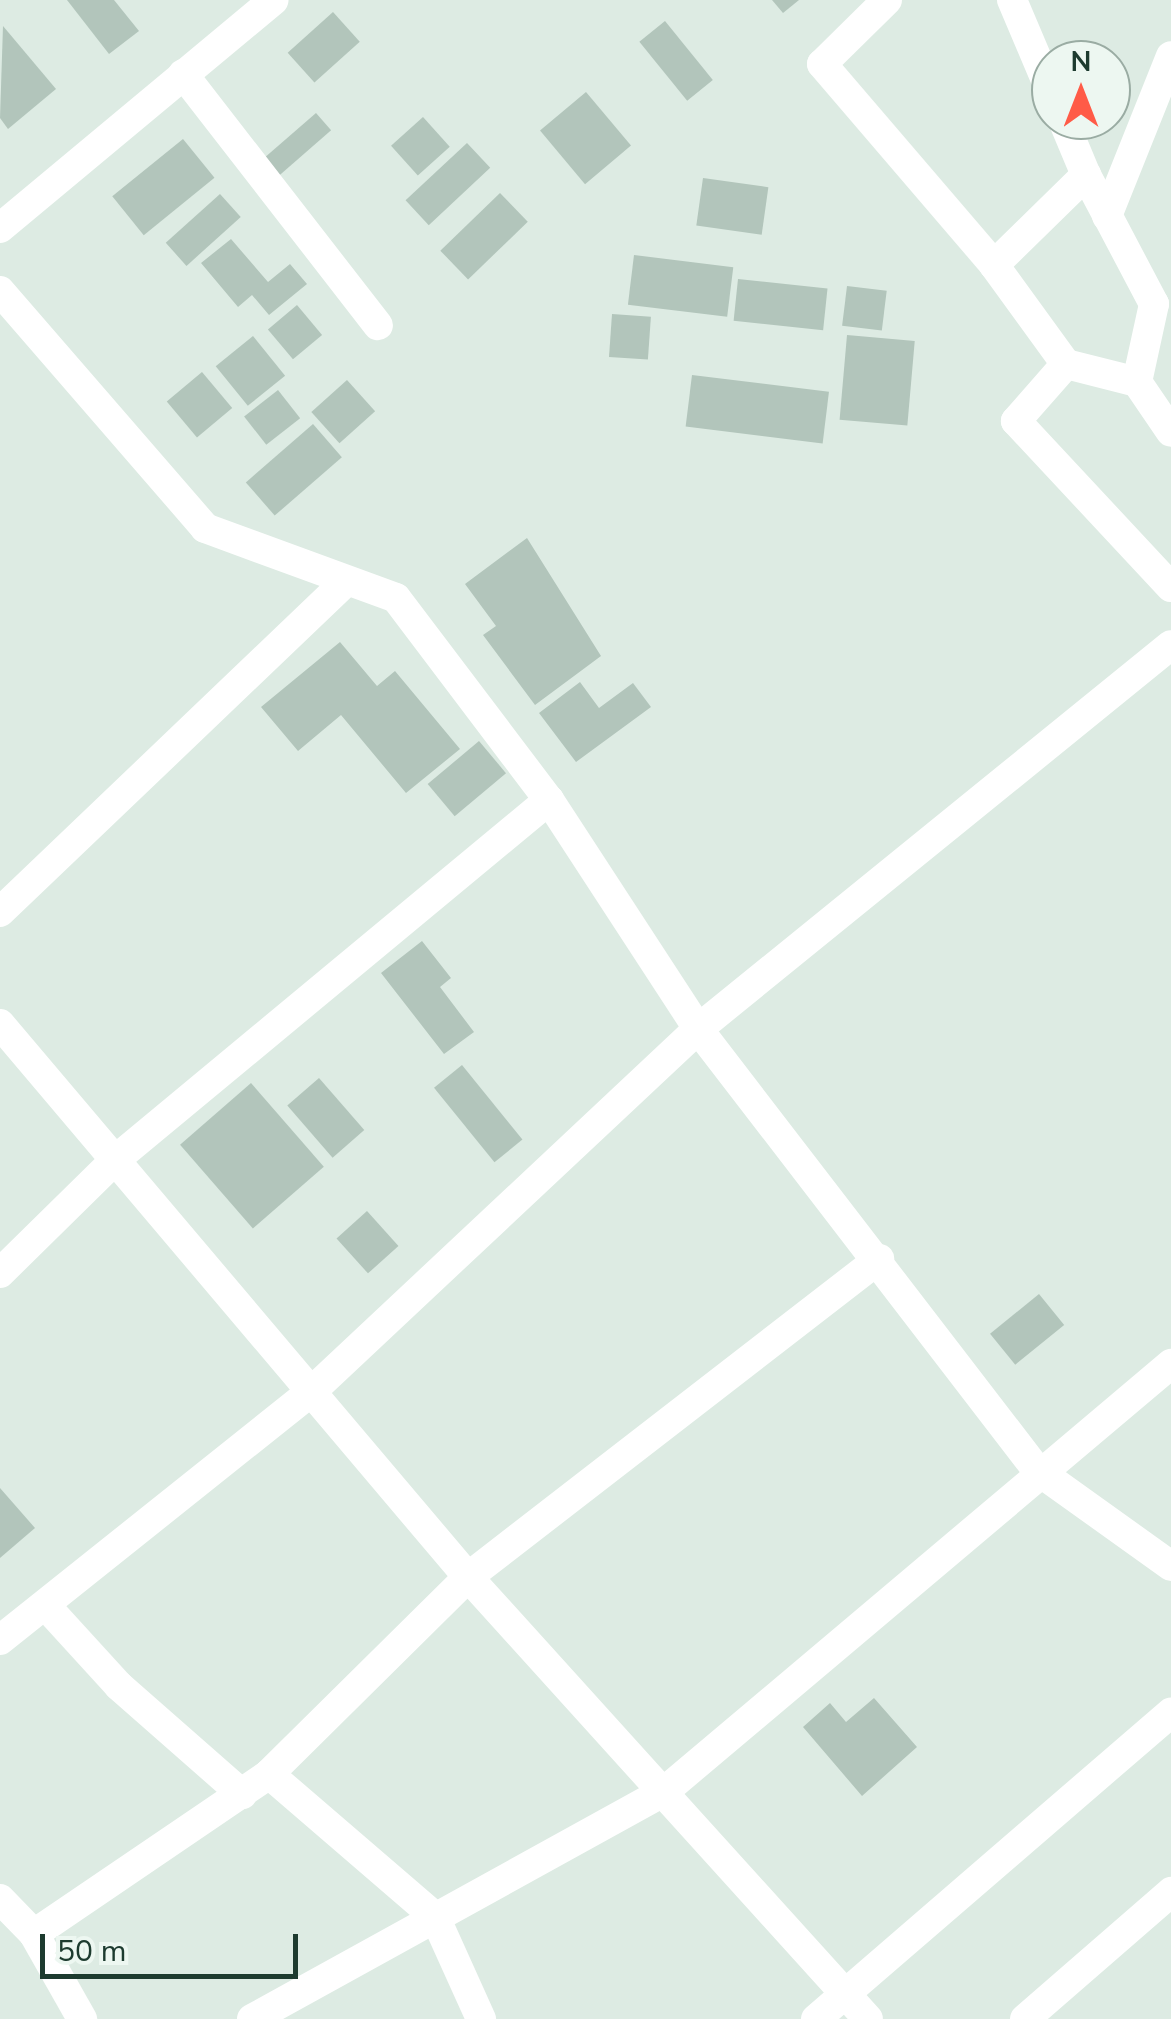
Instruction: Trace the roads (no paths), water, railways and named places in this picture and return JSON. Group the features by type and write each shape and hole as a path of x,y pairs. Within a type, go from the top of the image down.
{"street":[{"path":"0,228 274,0"},
{"path":"887,0 822,64 994,265 1066,364 1137,382 1171,432"},
{"path":"1012,0 1031,45"},
{"path":"1107,216 1171,56"},
{"path":"183,74 378,324"},
{"path":"1072,140 1107,216 1163,304 1137,382"},
{"path":"994,265 1086,174"},
{"path":"0,291 205,528 396,598 549,800 698,1029 1037,1470 1171,1566"},
{"path":"1066,364 1016,421 1171,588"},
{"path":"0,912 344,582"},
{"path":"0,1640 312,1392 698,1029 1171,646"},
{"path":"0,1273 115,1160 549,800"},
{"path":"0,1024 468,1578 666,1790 858,2009"},
{"path":"34,1934 269,1774 468,1578 879,1260"},
{"path":"252,2019 666,1790 1037,1470 1171,1364"},
{"path":"46,1606 118,1686 242,1794"},
{"path":"816,2019 858,2009 1171,1713"},
{"path":"269,1774 436,1917 480,2019"},
{"path":"1025,2019 1171,1892"},
{"path":"0,1898 34,1934 82,2019"}]}
